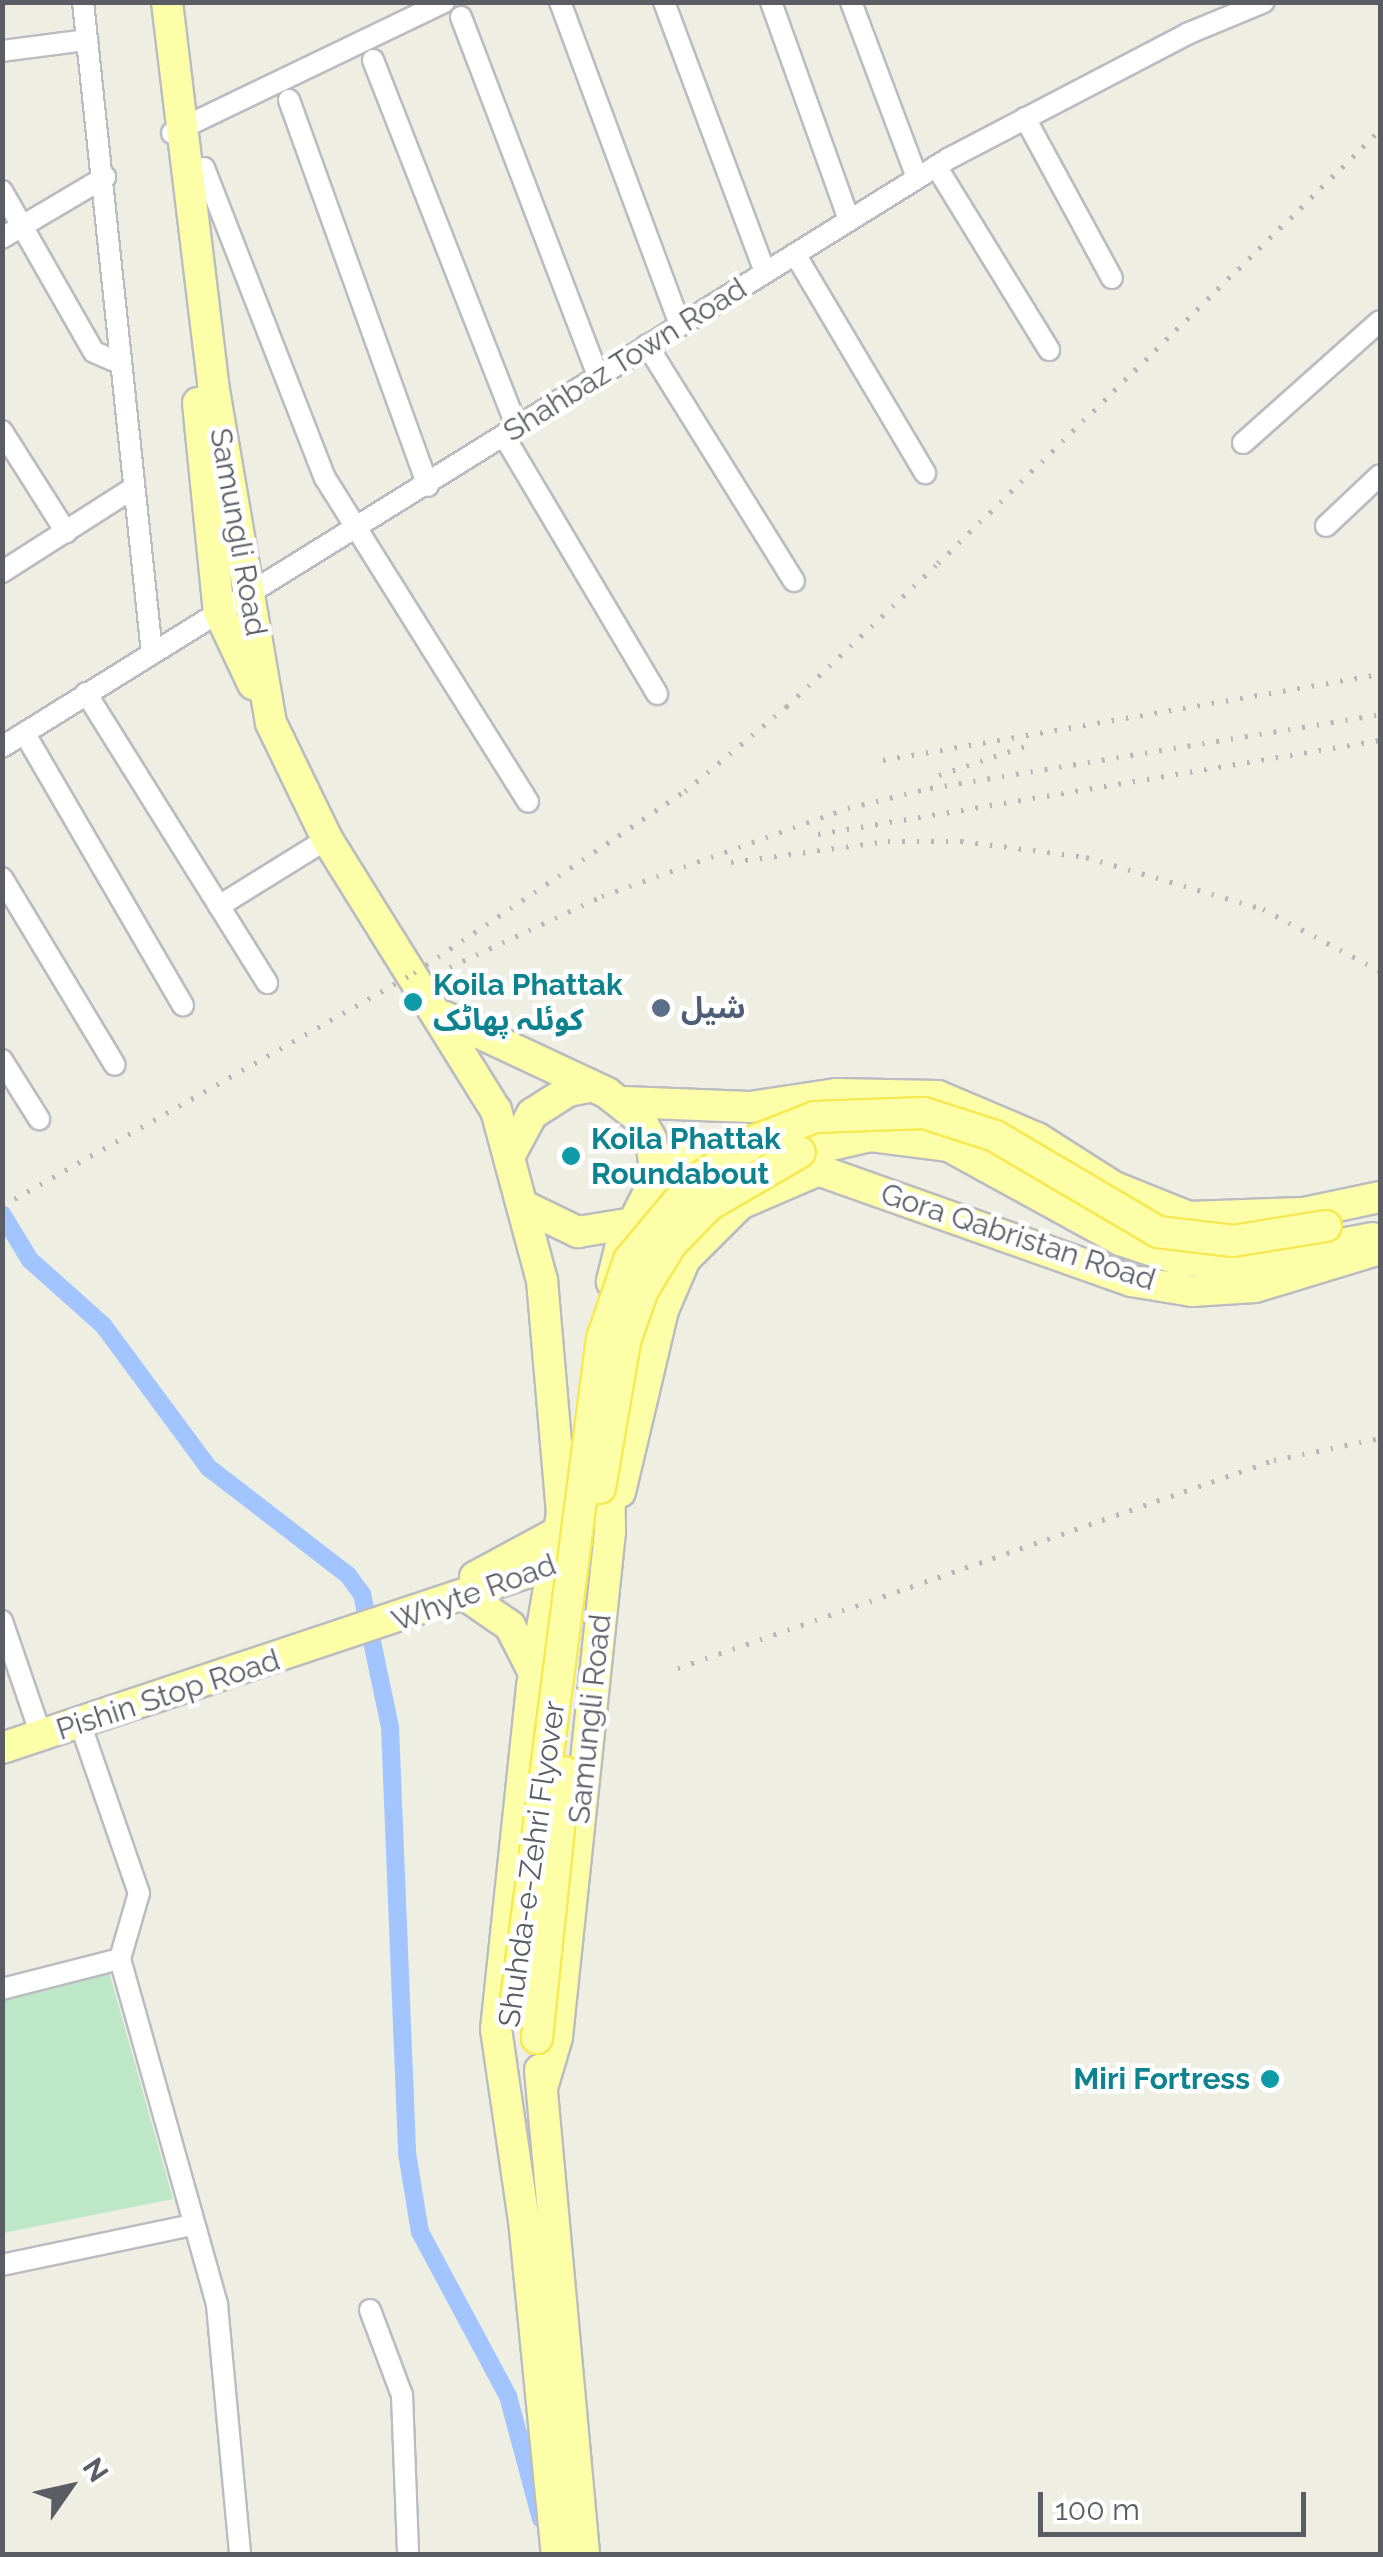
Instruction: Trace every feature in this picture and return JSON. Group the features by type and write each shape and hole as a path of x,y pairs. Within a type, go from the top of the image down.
{"main road":[{"name":"Samungli Road","path":"151,2 176,132 213,384 271,722 327,839 442,1016 512,1151 526,1208 557,1404 560,1531 535,1676 496,2006 557,2554"},
{"name":"Samungli Road","path":"167,2 176,132"},
{"path":"176,132 219,612 271,722"},
{"path":"442,1016 624,1102 738,1108 836,1094 938,1096 1037,1138 1114,1187 1189,1217 1304,1213 1380,1197"},
{"path":"512,1151 532,1114 568,1092 589,1088"},
{"path":"624,1102 652,1138 656,1161"},
{"name":"Shuhda-e-Zehri Flyover","path":"504,2057 516,2000 602,1339 629,1260 694,1182 757,1140 815,1117 924,1112 995,1136 1158,1232 1233,1241 1380,1237"},
{"name":"Shuhda-e-Zehri Flyover","path":"542,2088 537,2038 587,1566 626,1341 643,1290 671,1244 708,1205 800,1152 837,1140 898,1136 972,1155 1081,1221 1165,1256 1242,1262 1331,1236 1380,1207"},
{"name":"Gora Qabristan Road","path":"656,1161 734,1148 819,1170 1131,1281 1192,1291 1255,1288 1380,1249"},
{"name":"Samungli Road","path":"584,2554 542,2088 557,2038 610,1532 608,1303 633,1223 652,1194 656,1161"},
{"path":"610,1532 663,1310 686,1259 740,1204 819,1170"},
{"path":"526,1208 578,1232 633,1223"},
{"name":"Whyte Road","path":"329,1636 476,1576 560,1531"},
{"name":"Whyte Road","path":"329,1636 375,1628 555,1567 610,1532"},
{"path":"468,1598 510,1626 535,1676"},
{"name":"Pishin Stop Road","path":"2,1733 80,1723 329,1636"},
{"name":"Pishin Stop Road","path":"2,1748 39,1728 329,1636"}],"street":[{"path":"83,2 105,177 132,489 152,654"},
{"path":"560,2 680,325"},
{"path":"664,2 765,272"},
{"path":"771,2 849,220"},
{"path":"852,2 917,178"},
{"name":"Shahbaz Town Road","path":"2,748 248,594 358,532 598,376 936,166 1187,34 1264,2"},
{"path":"176,132 452,10 598,376"},
{"path":"2,51 87,40"},
{"path":"373,60 510,432 657,694"},
{"path":"290,100 428,486"},
{"path":"1026,118 1112,278"},
{"path":"936,166 1050,350"},
{"path":"204,168 325,478 528,802"},
{"path":"2,238 105,177"},
{"path":"2,191 25,225 94,352 120,363"},
{"path":"794,254 925,473"},
{"path":"1242,443 1380,321"},
{"path":"647,345 794,581"},
{"path":"2,430 66,532"},
{"path":"1326,526 1380,475"},
{"path":"2,572 132,489"},
{"path":"86,693 267,983"},
{"path":"25,734 183,1005"},
{"path":"220,906 327,839"},
{"path":"2,878 115,1065"},
{"path":"2,1060 38,1119"},
{"path":"2,1621 39,1728"},
{"path":"80,1723 139,1894 120,1958 216,2305 240,2554"},
{"path":"2,1989 120,1958"},
{"path":"2,2264 192,2225"},
{"path":"370,2310 402,2394 408,2554"}],"green space":[{"path":"108,1968 173,2199 3,2233 3,1995"}],"waterway":[{"path":"2,1214 30,1260 103,1325 209,1468 348,1575 362,1594 390,1727 407,2153 420,2232 508,2396 541,2519"}],"railway":[{"path":"2,1206 414,973 685,791 787,706 938,563 1380,130"},
{"path":"883,760 1380,674"},
{"path":"450,967 602,896 848,808 930,788 1380,714"},
{"path":"818,834 1380,740"},
{"path":"939,775 1034,743"},
{"path":"731,862 888,841 961,841 1086,857 1263,909 1380,971"},
{"path":"678,1668 1274,1460 1380,1438"}],"place":[{"name":"Koila Phattak کوئلہ پھاٹک","path":"413,1002"},
{"name":"شیل","path":"661,1008"},
{"name":"Koila Phattak Roundabout","path":"571,1156"},
{"name":"Miri Fortress","path":"1270,2079"}]}
